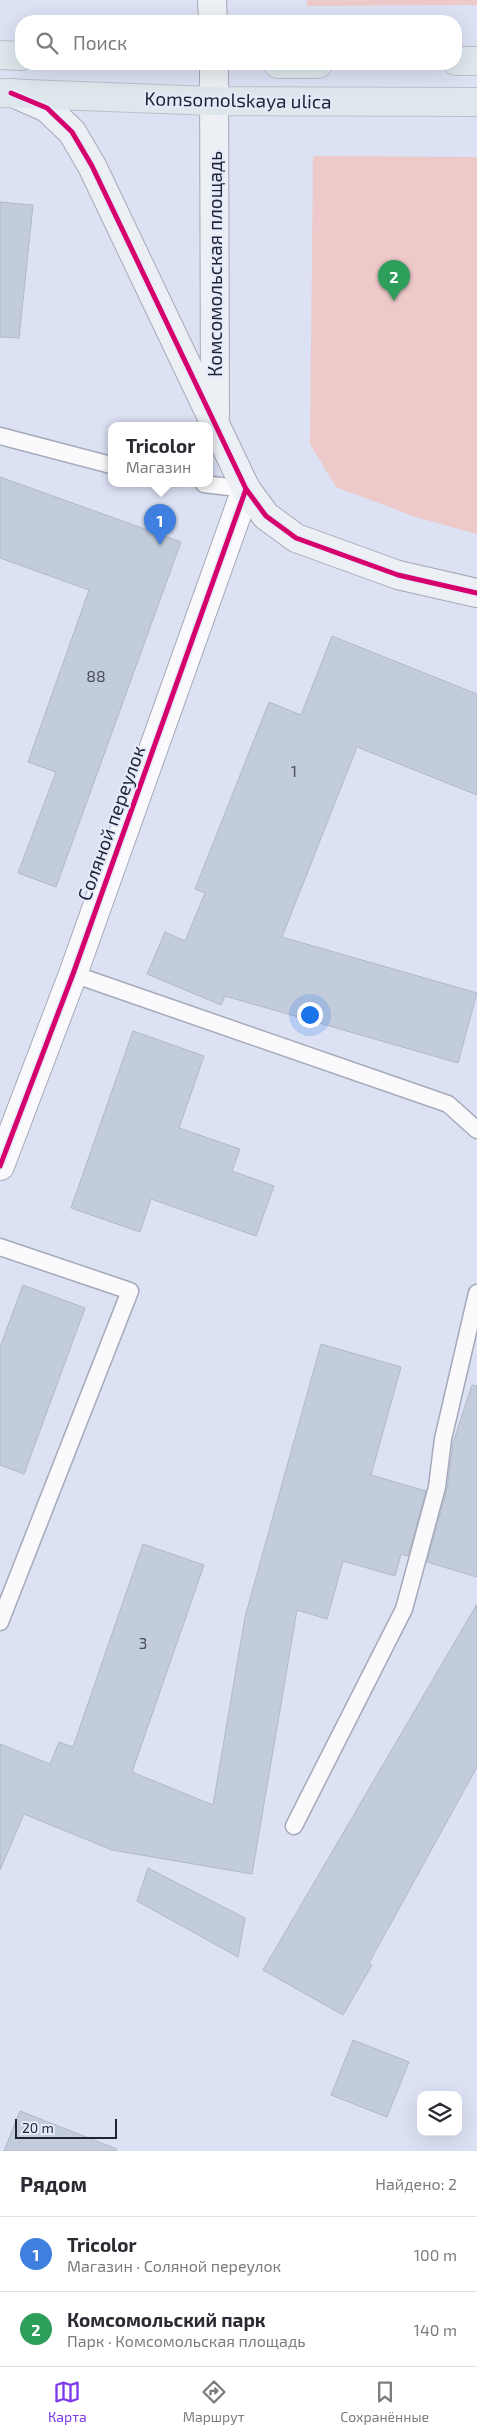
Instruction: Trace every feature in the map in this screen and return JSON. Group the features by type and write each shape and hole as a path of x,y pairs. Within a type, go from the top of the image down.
{"main road":[{"path":"0,56 15,56"},
{"path":"462,61 477,61"},
{"name":"Komsomolskaya ulica","path":"6,93 214,101 477,102"}],"street":[{"path":"212,0 213,15"},
{"name":"Комсомольская площадь","path":"214,70 215,422 246,489 266,516 296,538 398,575 477,593"},
{"path":"6,93 47,108 72,132 92,166 215,422"},
{"name":"Соляной переулок","path":"0,1166 73,974 246,489"}],"lane":[{"path":"0,436 108,465"},
{"path":"213,485 246,489"},
{"path":"73,974 448,1104 477,1130"},
{"path":"0,1247 130,1291 0,1622"},
{"path":"294,1826 404,1609 437,1487 443,1439 477,1293"}],"shaded area":[{"path":"307,0 477,0 477,5 307,6"},
{"path":"313,156 477,157 477,534 416,517 336,487 310,444"}],"building":[{"path":"0,202 33,205 19,338 0,337"},
{"path":"0,477 181,542 56,887 18,873 56,772 28,762 89,590 0,558"},
{"path":"332,636 477,694 477,795 357,747 282,937 477,993 458,1063 225,996 221,1005 147,974 165,932 185,941 205,893 195,889 269,702 301,715"},
{"path":"133,1031 204,1056 179,1128 240,1149 232,1171 274,1186 256,1236 151,1199 140,1232 71,1208"},
{"path":"23,1285 85,1308 24,1474 0,1465 0,1347"},
{"path":"321,1344 401,1367 371,1475 426,1491 408,1556 401,1554 395,1576 343,1561 327,1619 297,1610 252,1874 112,1850 24,1814 0,1870 0,1744 50,1764 59,1742 73,1747 143,1544 204,1565 132,1772 213,1805 245,1617"},
{"path":"472,1385 477,1386 477,1577 427,1562 447,1489 453,1443"},
{"path":"477,1604 477,1767 369,1963 372,1965 343,2015 263,1970"},
{"path":"148,1868 245,1918 238,1957 137,1901"},
{"path":"353,2040 409,2062 387,2117 331,2095"},
{"path":"20,2111 117,2149 116,2151 4,2151"}],"cycle path":[{"path":"11,93 47,108 72,132 92,166 246,489 266,516 296,538 398,575 477,593"},
{"path":"0,1166 73,974 246,489"}],"place":[{"name":"Комсомольский парк","path":"394,301"},
{"name":"Tricolor","path":"160,545"}]}
